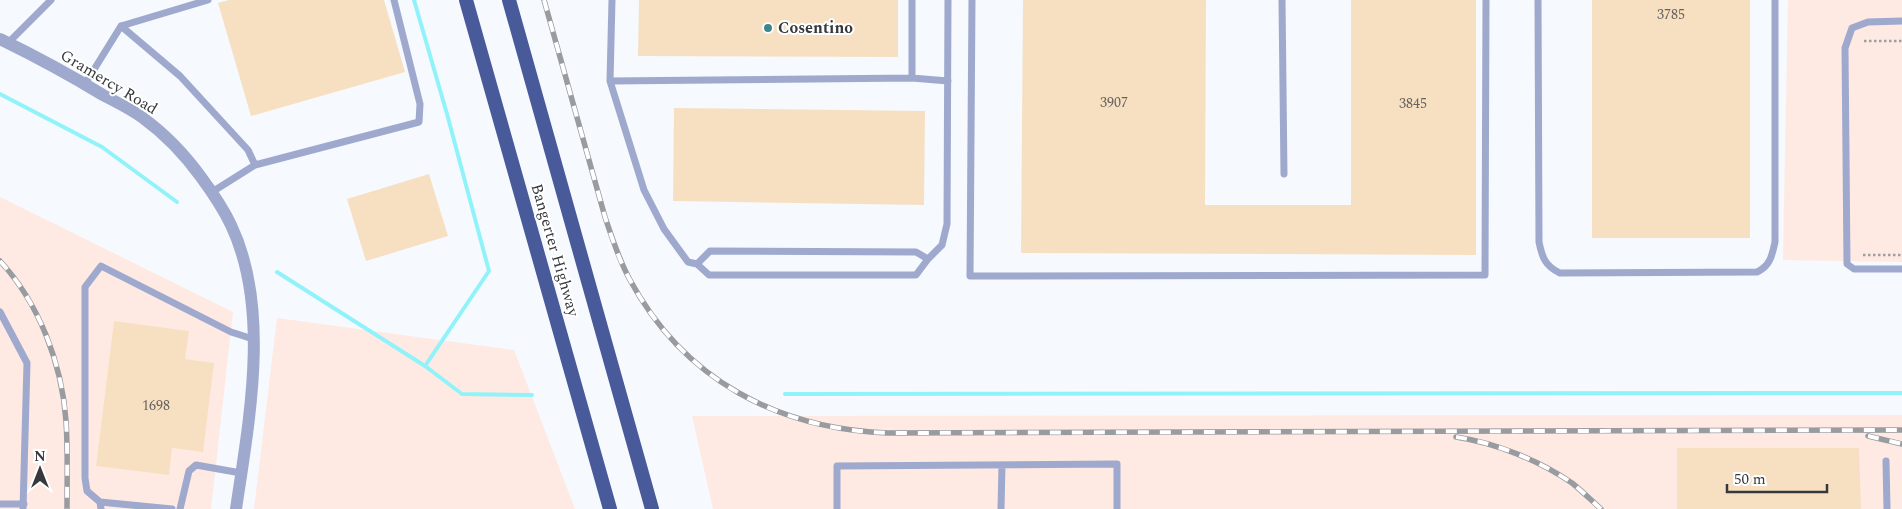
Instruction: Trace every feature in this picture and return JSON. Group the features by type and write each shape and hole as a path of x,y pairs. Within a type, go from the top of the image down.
{"highway":[{"name":"Bangerter Highway","path":"466,0 610,509"},
{"name":"Bangerter Highway","path":"509,0 652,509"}],"street":[{"name":"Gramercy Road","path":"4,41 85,84 143,118 190,162 212,192 231,225 242,254 253,310 252,386 236,509"}],"lane":[{"path":"85,84 121,26 208,0"},
{"path":"212,192 255,165 419,122 420,104 394,0"},
{"path":"612,0 610,81 644,190 664,229 688,262 697,264 709,275 916,275 942,245 947,224 948,0"},
{"path":"912,0 912,78"},
{"path":"972,0 970,276 1485,275 1486,0"},
{"path":"1282,0 1284,174"},
{"path":"1538,0 1539,242 1545,263 1551,269 1560,273 1757,272 1765,268 1772,258 1775,242 1775,0"},
{"path":"4,41 48,1"},
{"path":"1902,21 1868,22 1852,28 1845,48 1847,264 1854,269 1902,269"},
{"path":"121,26 180,76 248,150 255,165"},
{"path":"610,81 912,78 948,81"},
{"path":"697,264 710,251 916,252 928,260"},
{"path":"172,509 101,506 88,491 85,478 85,287 101,266 231,332 253,339"},
{"path":"0,312 26,363 24,506 0,504"},
{"path":"1886,461 1887,509"},
{"path":"837,509 837,466 1117,464 1117,509"},
{"path":"180,509 190,471 196,465 241,473"},
{"path":"1001,509 1002,465"}],"path":[{"path":"1864,41 1902,41"},
{"path":"1863,256 1902,255"}],"shaded area":[{"path":"1788,0 1902,0 1902,262 1783,260"},
{"path":"0,197 233,312 211,509 0,509"},
{"path":"277,318 514,350 575,509 254,509"},
{"path":"1902,415 1902,509 713,509 692,416"}],"building":[{"path":"229,0 384,0 405,72 251,116 218,3"},
{"name":"Cosentino","path":"639,0 898,0 898,57 638,56"},
{"path":"1023,0 1206,0 1205,205 1351,205 1351,0 1476,0 1476,255 1021,253"},
{"path":"1592,0 1750,0 1750,238 1592,238"},
{"path":"674,108 925,111 924,205 673,201"},
{"path":"429,174 448,236 366,261 347,199"},
{"path":"114,321 189,331 185,359 214,363 203,452 172,448 169,475 96,466"},
{"path":"1677,448 1859,448 1861,509 1677,509"}],"waterway":[{"path":"414,0 489,271 425,366"},
{"path":"0,94 102,147 177,202"},
{"path":"277,272 425,366 462,394 532,395"},
{"path":"785,394 1902,393"}],"railway":[{"path":"544,0 605,217 619,257 630,280 652,315 678,346 706,371 738,392 772,409 809,421 848,429 888,433 1902,430"},
{"path":"0,261 14,278 37,315 54,356 64,399 66,421 67,509"},
{"path":"1868,436 1902,444"},
{"path":"1456,437 1486,443 1531,460 1572,483 1601,509"}],"place":[{"name":"Cosentino","path":"768,28"}]}
